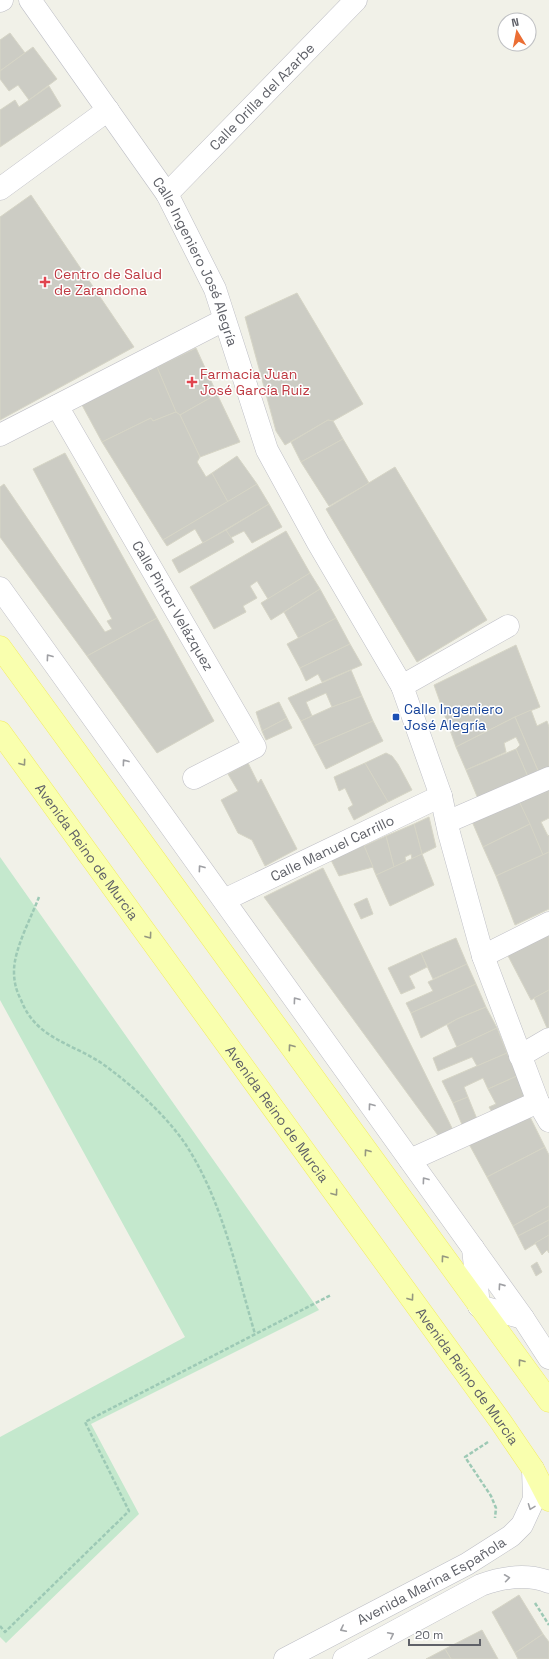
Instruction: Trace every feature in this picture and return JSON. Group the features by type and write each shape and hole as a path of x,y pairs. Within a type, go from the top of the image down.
{"main road":[{"path":"0,647 549,1401"},
{"name":"Avenida Reino de Murcia","path":"0,732 493,1411 533,1469 549,1500"}],"street":[{"name":"Calle Ingeniero José Alegría","path":"30,0 167,194 210,276 267,450 321,548 402,686 441,796 446,822 483,956 538,1102 549,1121"},
{"name":"Calle Orilla del Azarbe","path":"167,194 356,0"},
{"path":"0,189 108,110"},
{"path":"0,435 224,320"},
{"name":"Calle Pintor Velázquez","path":"57,406 255,747 194,778"},
{"path":"0,588 472,1246 523,1318 549,1358"},
{"path":"402,686 508,626"},
{"path":"446,822 549,778"},
{"name":"Calle Manuel Carrillo","path":"224,900 441,796"},
{"path":"483,956 549,923"},
{"path":"520,1056 549,1039"},
{"path":"410,1160 538,1102"},
{"path":"472,1246 479,1306 523,1318"},
{"name":"Avenida Marina Española","path":"285,1659 467,1564 511,1536 522,1525 534,1498 533,1469"},
{"name":"Avenida Marina Española","path":"344,1659 481,1586 497,1580 525,1577 549,1582"}],"path":[{"path":"39,897 20,947 14,970 15,986 24,1007 35,1024 50,1036 105,1065 134,1088 160,1113 185,1144 205,1178 222,1220 255,1334"},
{"path":"0,1626 5,1632 130,1511 84,1422 330,1295"}],"green space":[{"path":"0,857 319,1310 91,1424 139,1514 6,1643 0,1637 0,1437 185,1337 0,1000"}],"building":[{"path":"10,33 25,53 0,71 0,40"},
{"path":"33,47 57,79 29,100 18,85 9,91 0,79 0,71"},
{"path":"49,86 61,106 0,147 0,110 15,100 19,107"},
{"name":"Centro de Salud de Zarandona","path":"31,195 134,347 0,420 0,217"},
{"path":"297,293 363,404 333,421 328,420 285,445 276,431 245,317"},
{"path":"196,348 217,394 180,415 176,412 157,367"},
{"path":"157,367 176,412 153,421 151,418 102,442 82,405"},
{"path":"217,394 240,442 200,457 180,415"},
{"path":"176,412 180,415 200,457 197,462 206,477 212,473 228,502 163,540 102,442 151,418 153,421"},
{"path":"328,420 333,421 343,439 301,462 291,442"},
{"path":"343,439 369,483 329,506 301,462"},
{"path":"65,453 157,618 87,656 0,537 0,487 4,484 105,632 112,629 107,621 112,619 33,469"},
{"path":"237,456 257,484 228,502 212,473"},
{"path":"395,467 487,620 417,662 326,509"},
{"path":"257,484 269,504 203,543 195,529 167,546 163,540"},
{"path":"269,504 282,527 252,543 244,531 230,538 226,530"},
{"path":"226,530 234,542 179,573 172,560"},
{"path":"286,531 310,573 268,599 257,581 250,586 257,598 243,606 246,612 214,629 190,587"},
{"path":"310,573 320,589 271,620 261,603"},
{"path":"320,589 336,618 299,639 284,612"},
{"path":"157,618 214,721 157,753 87,656"},
{"path":"336,618 350,644 300,668 287,644"},
{"path":"350,644 362,665 322,682 318,674 306,681 300,668"},
{"path":"516,645 540,707 515,717 456,747 434,685"},
{"path":"351,670 362,696 332,707 326,693 306,702 312,716 301,721 288,698"},
{"path":"362,696 373,721 314,746 301,721"},
{"path":"279,702 287,718 262,731 256,712"},
{"path":"531,710 537,726 547,721 549,727 549,768 539,773 515,717"},
{"path":"515,717 539,773 528,777 516,749 520,745 516,737 504,743 506,752 466,770 456,747"},
{"path":"287,718 292,728 266,740 262,731"},
{"path":"373,721 383,741 326,769 314,746"},
{"path":"516,749 528,777 479,801 466,770"},
{"path":"386,753 392,756 398,764 412,790 388,802 365,763"},
{"path":"248,763 258,783 261,779 297,849 265,866 252,840 238,833 221,800 238,791 228,774"},
{"path":"365,763 388,802 354,820 348,808 353,805 345,788 339,791 334,777"},
{"path":"549,788 549,818 541,822 548,836 549,835 549,852 543,855 518,799"},
{"path":"518,799 530,824 483,847 471,819"},
{"path":"429,817 436,847 422,854 414,824"},
{"path":"414,824 422,854 412,859 411,854 405,857 406,862 394,867 386,836"},
{"path":"530,824 543,855 496,876 483,847"},
{"path":"386,836 394,867 376,875 364,846"},
{"path":"363,843 373,867 339,876 328,854"},
{"path":"549,852 549,909 515,925 496,876"},
{"path":"422,854 434,885 390,906 376,875"},
{"path":"323,868 454,1132 440,1138 264,897"},
{"path":"367,898 373,914 361,919 354,904"},
{"path":"549,932 549,990 531,1000 506,952"},
{"path":"456,938 467,964 433,979 421,953"},
{"path":"421,953 427,967 409,976 415,988 401,994 388,968"},
{"path":"467,964 476,984 411,1013 406,1003 433,991 428,982"},
{"path":"476,984 486,1007 457,1019 421,1038 411,1013"},
{"path":"549,990 549,1027 547,1028 534,998"},
{"path":"486,1007 497,1028 457,1047 447,1025 457,1019"},
{"path":"497,1028 507,1053 477,1066 472,1057 438,1071 433,1058"},
{"path":"507,1053 517,1076 488,1089 483,1078 464,1087 468,1097 453,1103 442,1081"},
{"path":"517,1076 528,1099 493,1114 489,1107 496,1104 488,1089"},
{"path":"468,1097 477,1119 463,1127 453,1103"},
{"path":"530,1117 545,1147 487,1177 469,1144"},
{"path":"545,1147 549,1155 549,1206 513,1226 487,1177"},
{"path":"549,1206 549,1220 518,1236 513,1226"},
{"path":"549,1220 549,1235 525,1250 518,1236"},
{"path":"549,1235 549,1253 547,1250 542,1255 535,1243"},
{"path":"537,1262 542,1272 536,1276 531,1266"},
{"path":"519,1595 543,1634 515,1653 492,1612"},
{"path":"482,1630 498,1659 451,1659 445,1649"},
{"path":"543,1634 549,1642 549,1659 518,1659 515,1653"},
{"path":"445,1649 451,1659 426,1659"}],"place":[{"name":"Centro de Salud de Zarandona","path":"45,282"},
{"name":"Farmacia Juan José García Ruiz","path":"192,382"},
{"name":"Calle Ingeniero José Alegría","path":"396,717"}]}
